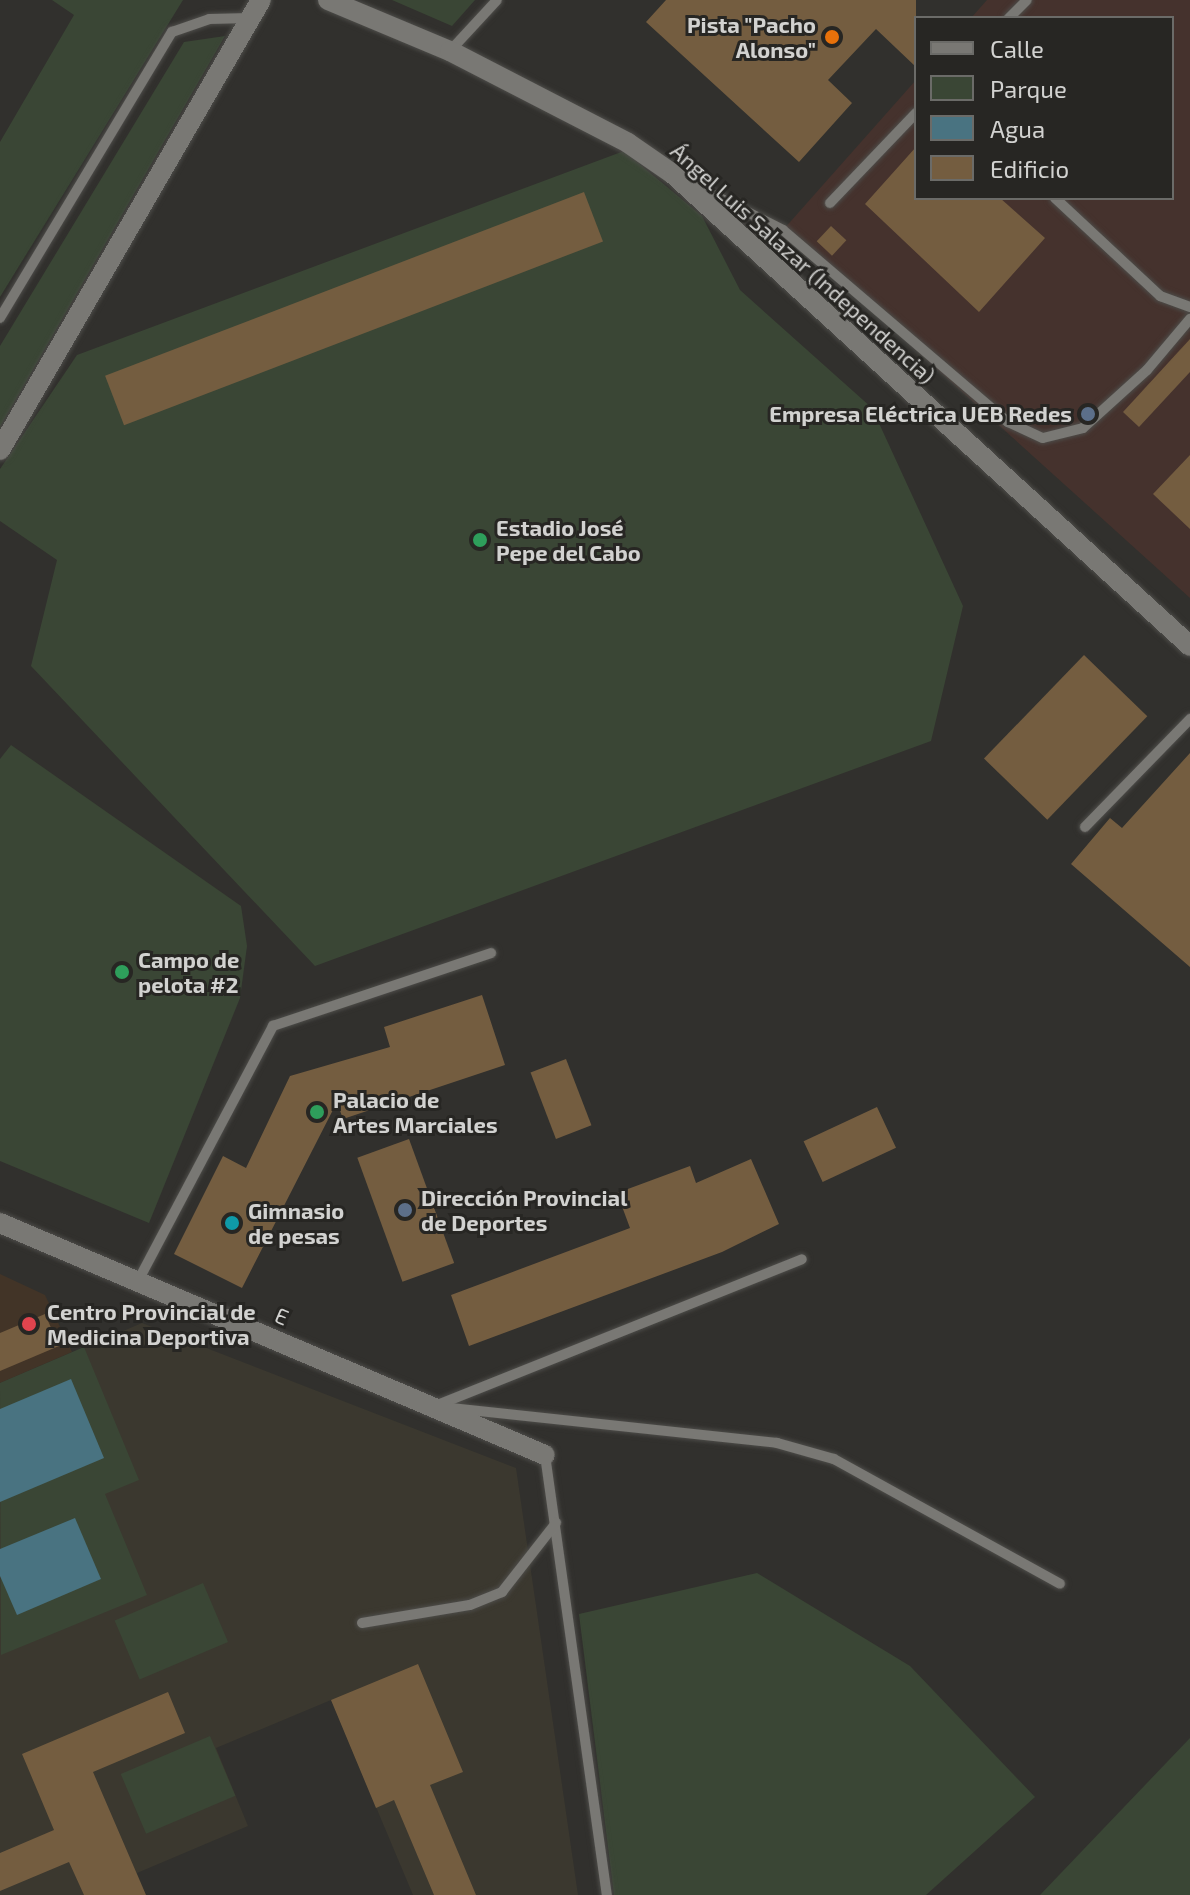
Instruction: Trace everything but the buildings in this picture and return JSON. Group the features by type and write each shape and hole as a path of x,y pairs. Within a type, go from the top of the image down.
{"street":[{"path":"0,450 261,0"},
{"name":"Ángel Luis Salazar (Independencia)","path":"328,0 450,51 628,143 673,174 1190,646"},
{"name":"E","path":"0,1223 545,1455"}],"lane":[{"path":"450,51 497,0"},
{"path":"1011,16 1027,0"},
{"path":"0,318 172,32 209,19 251,18"},
{"path":"830,203 914,115"},
{"path":"673,174 783,230 1008,422 1043,438 1083,428 1147,370 1190,319"},
{"path":"1057,200 1160,296 1190,307"},
{"path":"1085,827 1190,719"},
{"path":"138,1281 273,1026 491,953"},
{"path":"433,1407 802,1259"},
{"path":"433,1407 777,1443 834,1459 1060,1584"},
{"path":"545,1455 607,1895"},
{"path":"362,1623 470,1605 502,1592 556,1523"}],"shaded area":[{"name":"Empresa Eléctrica UEB Redes","path":"987,0 1190,0 1190,598 783,230 914,82 914,200 1174,200 1174,16 973,16"},
{"name":"Centro Provincial de Medicina Deportiva","path":"0,1274 45,1295 72,1352 0,1383"},
{"path":"142,1323 516,1468 578,1895 413,1895 331,1700 216,1748 248,1826 137,1873 146,1895 0,1895 0,1383"}],"green space":[{"path":"52,0 183,0 0,297 0,142 74,15"},
{"path":"392,0 475,0 452,26"},
{"path":"225,36 0,427 0,346 184,42"},
{"name":"Estadio José Pepe del Cabo","path":"624,151 702,216 740,290 872,408 963,606 931,741 315,966 31,666 57,560 0,521 0,469 77,355"},
{"name":"Campo de pelota #2","path":"11,745 241,906 247,946 240,998 149,1223 0,1161 0,759"},
{"path":"84,1347 139,1480 105,1494 147,1595 1,1655 0,1383"},
{"path":"757,1573 910,1666 1035,1797 926,1895 614,1895 579,1614"},
{"path":"203,1583 228,1642 140,1679 115,1621"},
{"path":"210,1736 235,1796 146,1834 121,1774"},
{"path":"1190,1738 1190,1895 1040,1895"}],"water":[{"path":"71,1379 104,1458 0,1502 0,1409"},
{"path":"75,1518 101,1579 17,1615 0,1576 0,1549"}],"place":[{"name":"Pista \"Pacho Alonso\"","path":"832,37"},
{"name":"Empresa Eléctrica UEB Redes","path":"1088,414"},
{"name":"Estadio José Pepe del Cabo","path":"480,540"},
{"name":"Campo de pelota #2","path":"122,972"},
{"name":"Palacio de Artes Marciales","path":"317,1112"},
{"name":"Dirección Provincial de Deportes","path":"405,1210"},
{"name":"Gimnasio de pesas","path":"232,1223"},
{"name":"Centro Provincial de Medicina Deportiva","path":"29,1324"}]}
